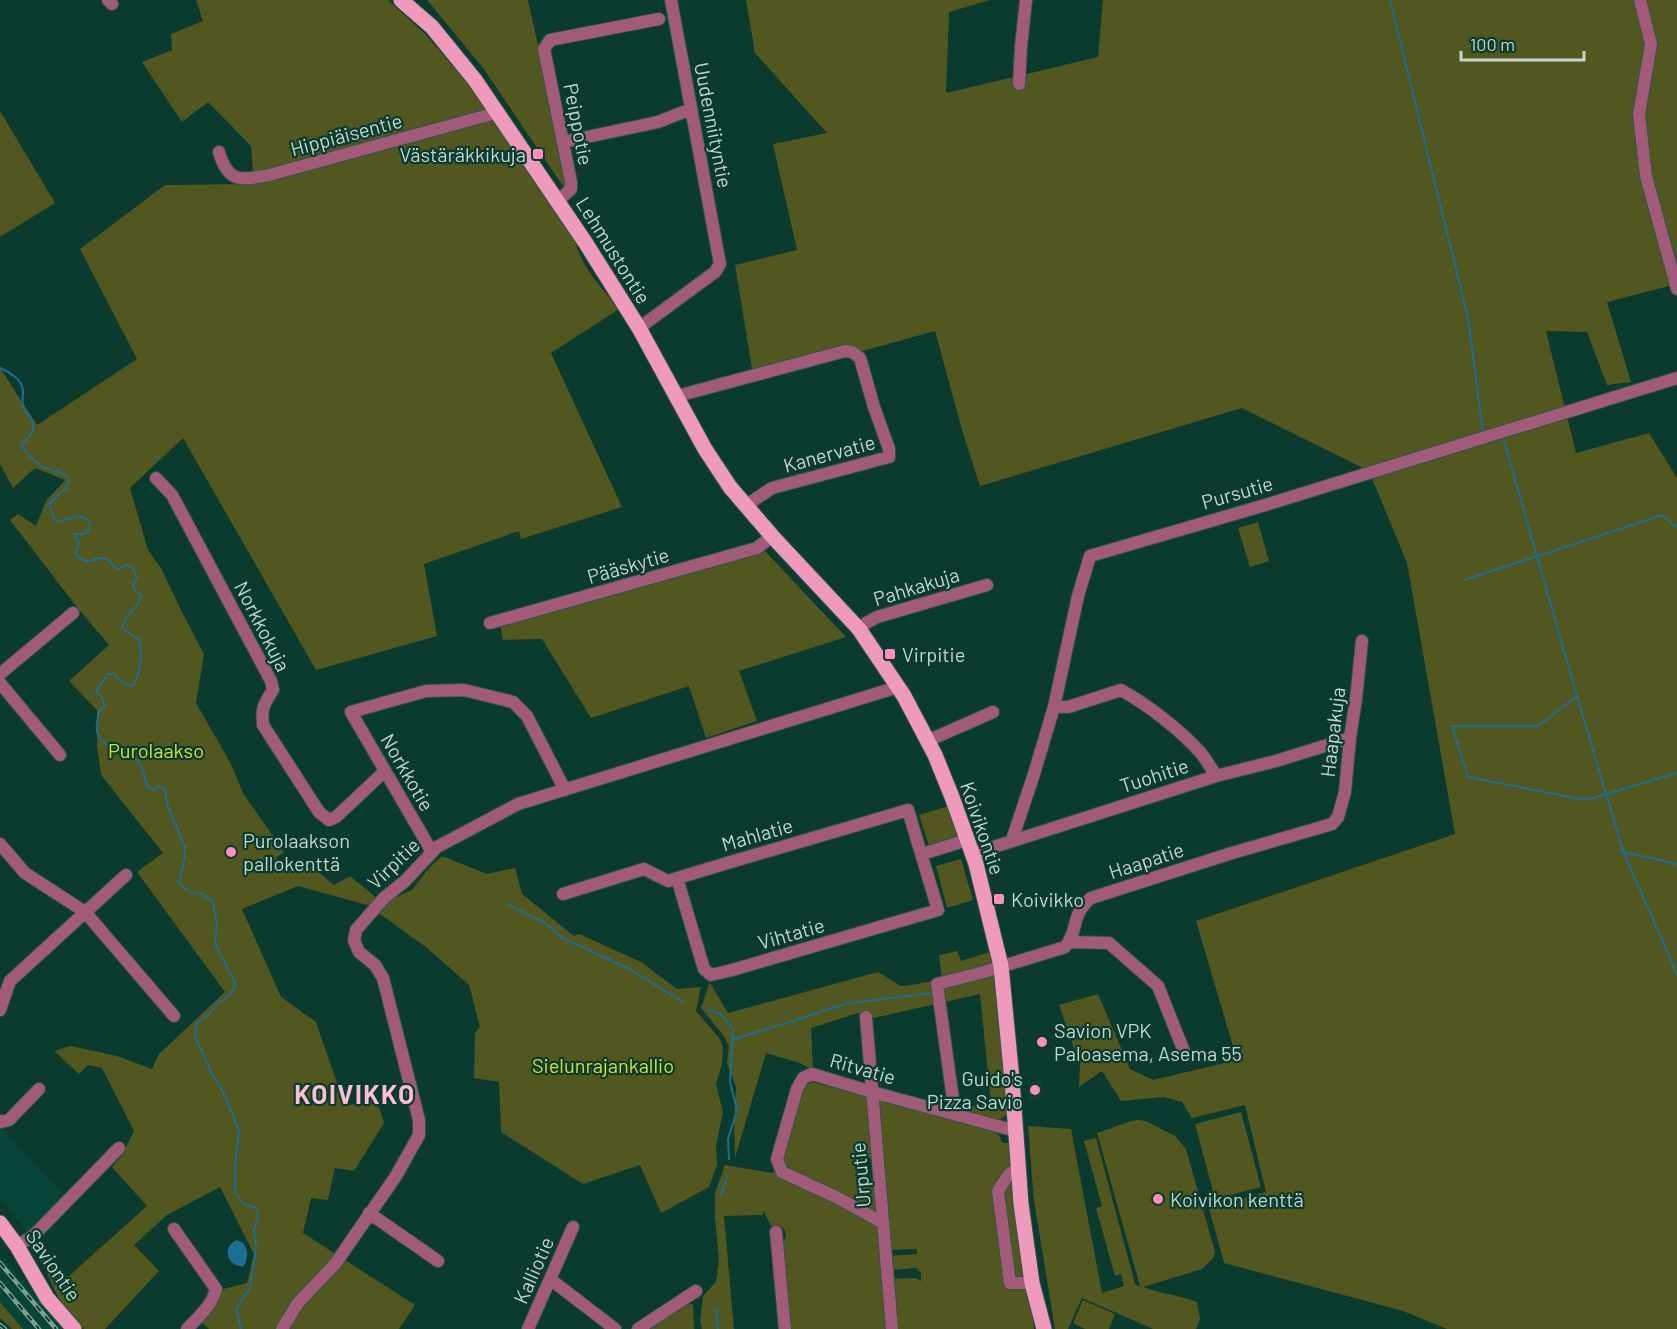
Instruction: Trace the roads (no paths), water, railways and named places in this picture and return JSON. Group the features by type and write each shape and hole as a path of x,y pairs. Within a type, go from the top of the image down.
{"main road":[{"name":"Lehmustontie","path":"400,0 432,27 475,80 558,201 639,328 705,449 730,487 772,536"},
{"name":"Koivikontie","path":"772,536 859,628 898,687 948,786 969,847 1001,966 1018,1170 1032,1283 1044,1329"},
{"name":"Saviontie","path":"0,1223 17,1246 47,1298 74,1329"}],"street":[{"name":"Uudenniityntie","path":"639,328 715,272 720,264 671,0"},
{"path":"1019,84 1026,0"},
{"path":"1640,0 1651,44 1639,114 1646,176 1677,289"},
{"name":"Peippotie","path":"558,201 571,189 544,49 550,40 658,19"},
{"path":"563,142 658,122 691,109"},
{"name":"Hippiäisentie","path":"219,152 225,170 234,177 246,179 269,175 496,113"},
{"name":"Kanervatie","path":"677,396 844,351 852,352 860,358 889,449 889,457 772,488 745,506"},
{"name":"Pursutie","path":"1012,840 1054,707 1078,596 1090,556 1262,506 1677,378"},
{"name":"Norkkokuja","path":"156,478 171,495 271,681 273,690 264,704 263,725 319,812 329,820 336,817 384,771"},
{"name":"Pääskytie","path":"490,623 758,549 772,536"},
{"name":"Pahkakuja","path":"859,628 877,617 987,585"},
{"path":"0,674 73,613"},
{"name":"Haapakuja","path":"1332,824 1338,817 1345,792 1362,641"},
{"path":"0,683 60,755"},
{"name":"Virpitie","path":"282,1329 298,1303 334,1264 396,1176 419,1135 419,1120 383,978 375,965 360,952 354,940 356,930 384,898 405,881 437,847 518,804 898,687"},
{"name":"Norkkotie","path":"432,852 351,712 426,691 464,690 513,702 527,716 565,790"},
{"path":"1054,707 1076,705 1121,690 1143,704 1186,738 1202,754 1216,776"},
{"path":"927,741 993,712"},
{"name":"Tuohitie","path":"922,854 1012,840 1216,776 1350,738"},
{"name":"Mahlatie","path":"563,894 644,869 668,880 677,878 912,809 925,866"},
{"name":"Haapatie","path":"1070,942 1079,911 1091,898 1332,824"},
{"path":"0,844 25,873 85,912 174,1016"},
{"name":"Vihtatie","path":"677,878 704,969 708,974 715,975 938,910 925,866"},
{"path":"0,1010 10,981 126,876"},
{"path":"955,1114 938,984 1060,950 1070,942 1109,943 1158,986 1185,1054"},
{"name":"Urputie","path":"866,1017 892,1329"},
{"name":"Ritvatie","path":"883,1223 838,1198 782,1172 777,1159 797,1089 803,1078 812,1074 1016,1131"},
{"path":"0,1120 1,1122 9,1120 39,1089"},
{"path":"17,1246 33,1236 119,1148"},
{"path":"1018,1170 1009,1174 998,1191 1010,1283 1032,1283"},
{"path":"369,1213 438,1261"},
{"name":"Kalliotie","path":"528,1329 573,1227"},
{"path":"174,1229 216,1289 214,1298 207,1308 187,1329"},
{"path":"776,1232 785,1329"},
{"path":"550,1279 615,1329"},
{"path":"638,1329 696,1291"}],"water":[{"path":"237,1240 242,1242 247,1250 244,1266 234,1264 228,1256 229,1247"}],"waterway":[{"path":"1390,0 1468,318 1484,432"},
{"path":"0,368 20,382 23,388 24,407 33,425 29,438 21,446 40,465 64,474 69,479 67,487 49,504 54,519 59,522 83,517 90,521 89,530 85,534 75,534 79,543 75,554 87,561 105,558 119,569 126,565 132,567 137,577 133,588 141,595 140,599 126,618 122,628 139,640 141,651 139,670 133,685 122,683 115,674 108,674 96,691 102,697 105,707 99,711 97,732 105,744 120,753 128,753 136,759 144,772 147,786 153,790 159,787 165,789 168,807 185,847 179,883 190,892 203,894 213,902 217,925 215,944 236,984 231,994 197,1024 195,1036 239,1130 235,1192 244,1204 256,1208 258,1215 254,1230 256,1247 250,1288 236,1309 241,1329"},
{"path":"1503,437 1577,696 1538,726 1452,726 1468,777 1586,800 1677,773"},
{"path":"1465,580 1662,515 1677,528"},
{"path":"1577,696 1623,851 1677,974"},
{"path":"1624,852 1677,864"},
{"path":"508,905 545,923 561,937 633,971 683,1002"},
{"path":"732,1040 849,1003 931,993"},
{"path":"708,1010 721,1014 733,1029 730,1082 737,1110 728,1139 729,1159"},
{"path":"721,1195 727,1176"},
{"path":"716,1308 718,1329"}],"railway":[{"path":"0,1263 56,1329"},
{"path":"0,1283 39,1329"},
{"path":"0,1325 5,1329"}],"place":[{"name":"Västäräkkikuja","path":"538,154"},
{"name":"Virpitie","path":"890,654"},
{"name":"Purolaakson pallokenttä","path":"231,852"},
{"name":"Koivikko","path":"999,899"},
{"name":"Savion VPK Paloasema, Asema 55","path":"1042,1042"},
{"name":"Guido's Pizza Savio","path":"1035,1090"},
{"name":"Koivikon kenttä","path":"1158,1199"}],"district":[{"name":"KOIVIKKO","path":"355,1093"}],"park label":[{"name":"Purolaakso","path":"156,750"},
{"name":"Sielunrajankallio","path":"603,1065"}]}
